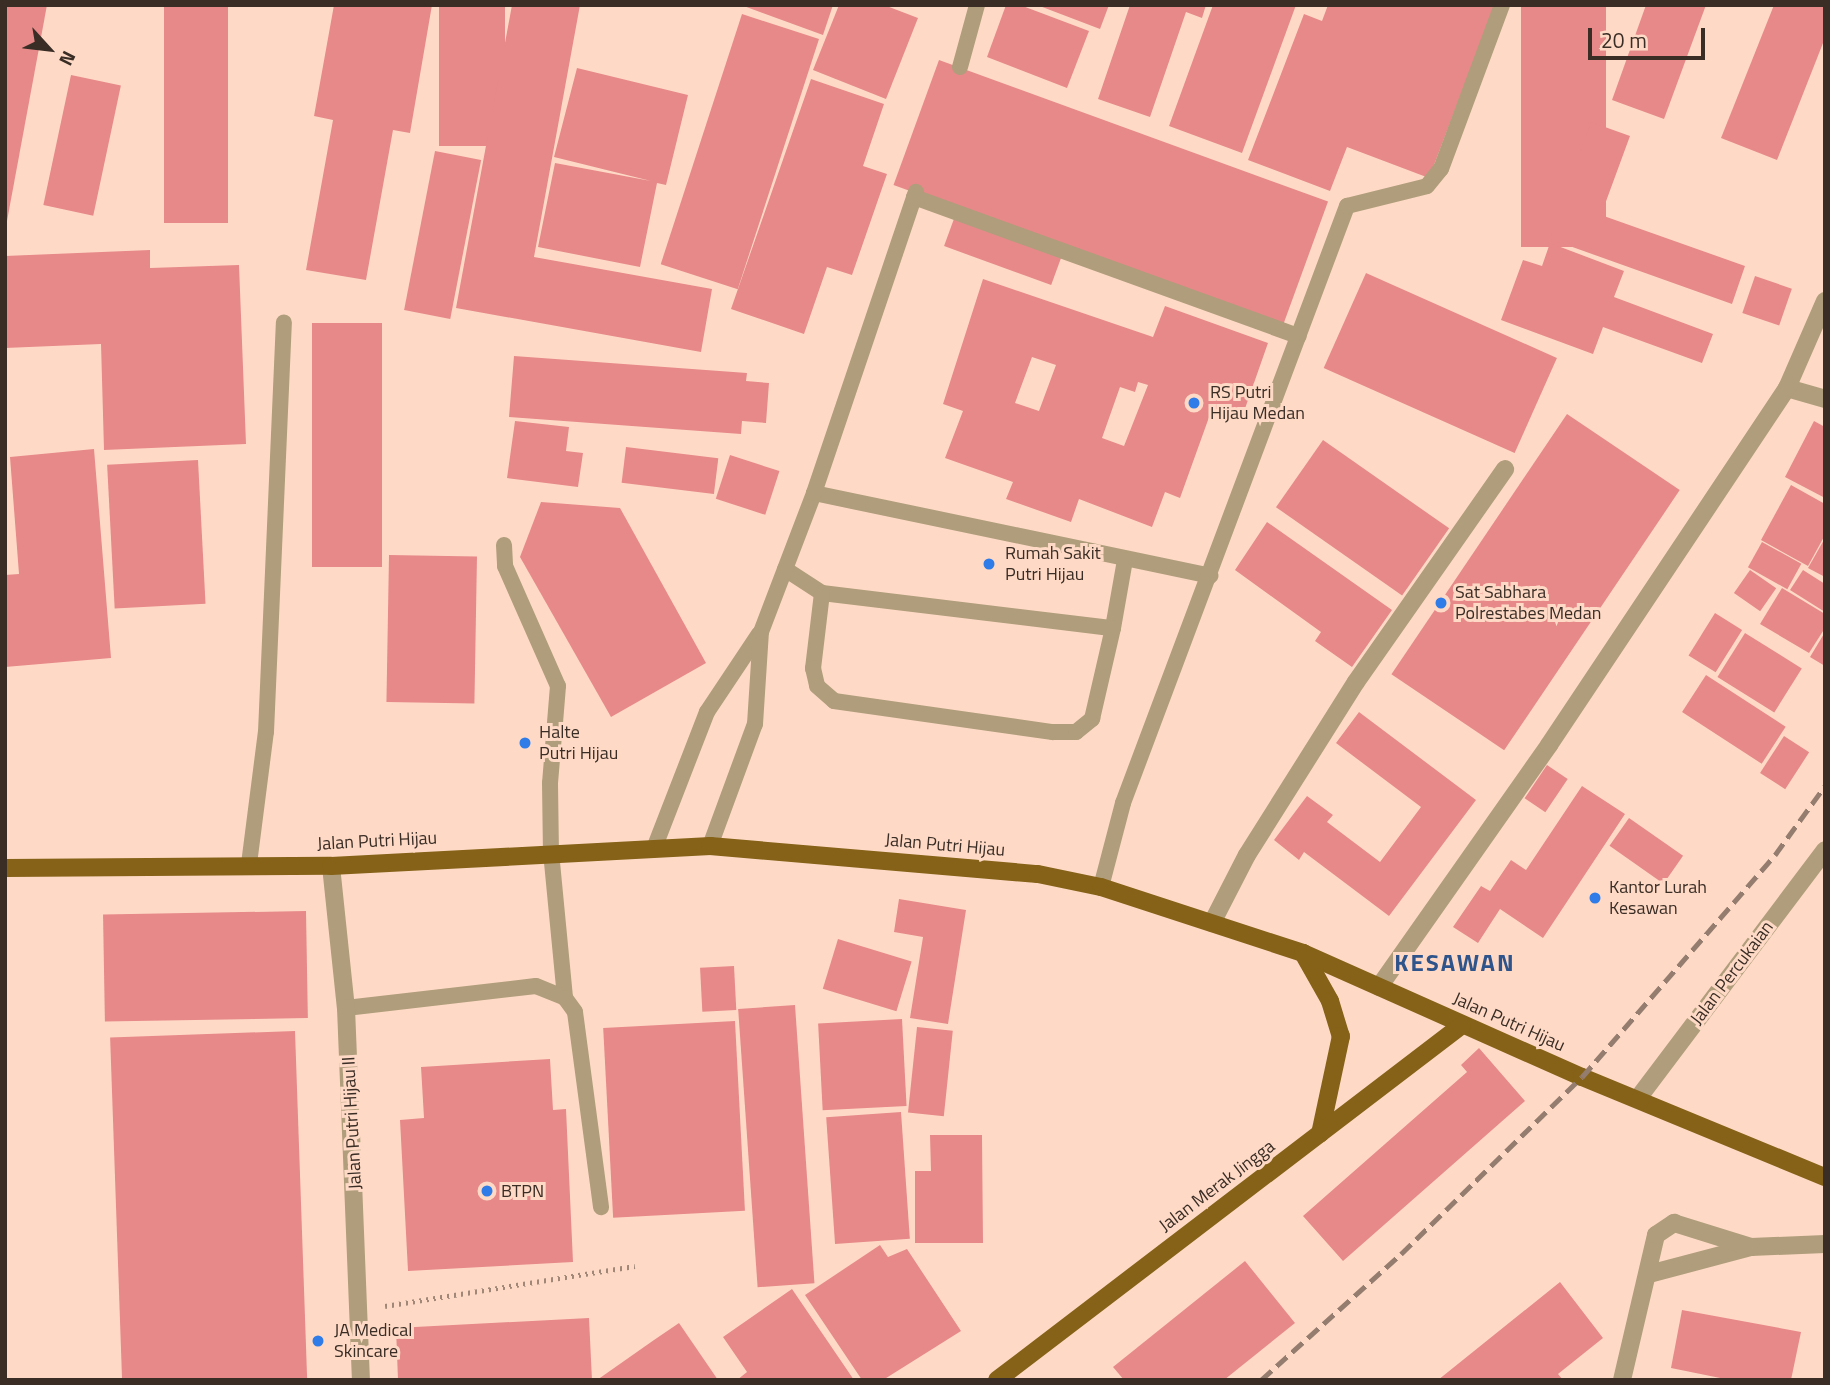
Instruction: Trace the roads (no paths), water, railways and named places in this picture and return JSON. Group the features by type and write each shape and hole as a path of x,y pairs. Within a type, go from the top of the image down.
{"main road":[{"name":"Jalan Putri Hijau","path":"5,868 249,864 331,866 655,846 710,846 1038,874 1101,887 1303,953 1461,1025 1639,1097 1825,1177"},
{"path":"1303,953 1330,1002 1341,1036 1320,1134"},
{"name":"Jalan Merak Jingga","path":"997,1380 1461,1025"}],"street":[{"path":"1379,987 1549,745 1787,388 1825,301"},
{"path":"1787,388 1825,399"},
{"path":"1212,923 1247,855 1356,682 1505,469"},
{"name":"Jalan Percukaian","path":"1639,1097 1825,850"},
{"name":"Jalan Putri Hijau II","path":"331,866 346,1008 361,1380"},
{"path":"1622,1380 1649,1274 1649,1254 1656,1235 1674,1223 1751,1247"},
{"path":"1649,1274 1751,1247 1825,1244"}],"lane":[{"path":"960,67 977,5"},
{"path":"1101,887 1123,803 1347,206 1427,186 1441,169 1502,5"},
{"path":"655,846 707,712 761,632 814,493 915,194 1299,335"},
{"path":"249,864 266,732 284,322"},
{"path":"814,493 1066,543 1125,560 1210,576"},
{"path":"504,545 505,566 558,686 550,783 551,852 565,998 575,1012 601,1208"},
{"path":"822,593 813,668 817,686 834,701 1076,733 1092,719 1125,560"},
{"path":"785,569 822,593 1113,628"},
{"path":"710,846 755,724 761,632"},
{"path":"346,1008 536,986 565,998"}],"railway":[{"path":"1261,1380 1401,1254 1582,1077 1775,855 1825,786"}],"place":[{"name":"RS Putri Hijau Medan","path":"1194,403"},
{"name":"Rumah Sakit Putri Hijau","path":"989,564"},
{"name":"Sat Sabhara Polrestabes Medan","path":"1441,603"},
{"name":"Halte Putri Hijau","path":"525,743"},
{"name":"Kantor Lurah Kesawan","path":"1595,898"},
{"name":"BTPN","path":"487,1191"},
{"name":"JA Medical Skincare","path":"318,1341"}],"district":[{"name":"KESAWAN","path":"1455,963"}]}
